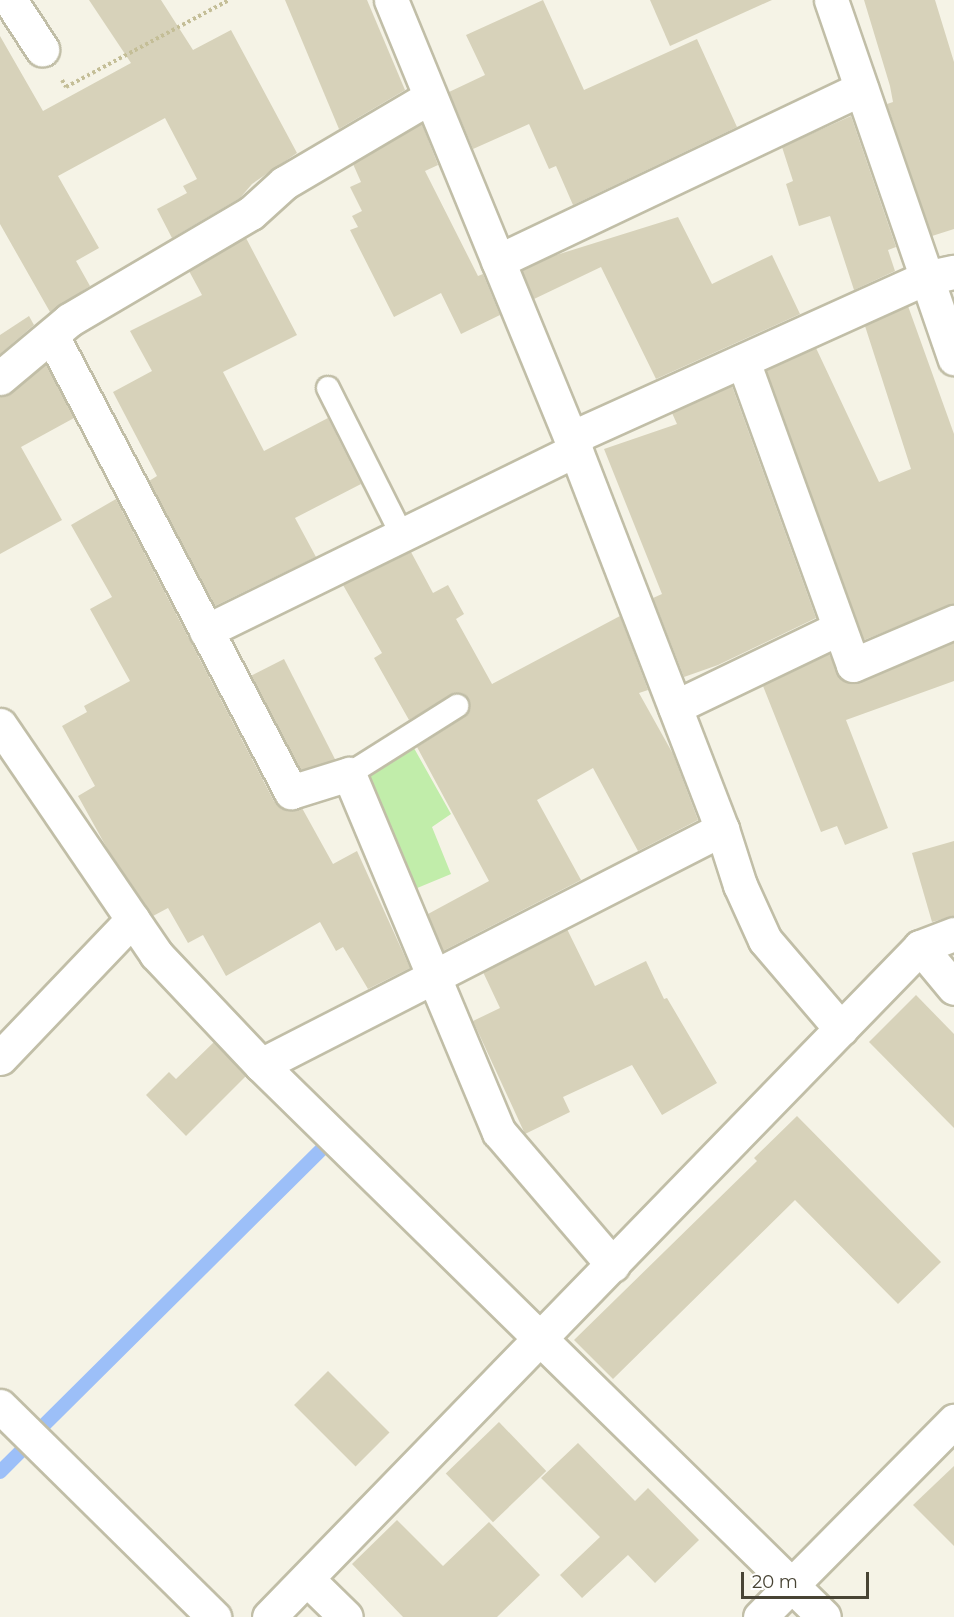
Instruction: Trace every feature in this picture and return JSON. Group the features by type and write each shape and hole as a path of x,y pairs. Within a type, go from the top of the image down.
{"street":[{"path":"10,0 42,49"},
{"path":"391,0 574,444 722,829 740,885 765,940 841,1029"},
{"path":"831,0 861,89 940,275 954,358"},
{"path":"498,261 861,89"},
{"path":"0,378 69,320 251,213 284,183 430,97"},
{"path":"206,631 402,535 574,444 743,361 940,275"},
{"path":"52,336 291,792 349,774 499,1132 613,1265"},
{"path":"743,361 853,664 954,622"},
{"path":"675,707 839,628"},
{"path":"0,725 156,954 261,1065 824,1617"},
{"path":"261,1065 722,829"},
{"path":"0,1058 133,919"},
{"path":"269,1617 543,1339 920,947 954,933"},
{"path":"920,947 954,988"},
{"path":"0,1406 214,1617"},
{"path":"760,1617 954,1421"},
{"path":"307,1579 346,1617"}],"lane":[{"path":"328,388 402,535"},
{"path":"349,774 457,706"}],"path":[{"path":"42,49 66,87 229,0"}],"green space":[{"path":"410,741 451,814 432,827 451,874 410,891 362,771"}],"building":[{"path":"89,0 161,0 193,50 231,30 297,153 252,184 240,198 172,238 157,209 187,193 183,186 197,179 165,118 58,176 99,248 76,261 90,286 50,312 0,224 0,36 43,111 131,63"},
{"path":"285,0 367,0 405,90 339,129"},
{"path":"543,0 584,90 697,39 737,127 573,205 556,166 549,169 529,124 473,149 449,92 485,75 466,35"},
{"path":"650,0 772,0 670,46"},
{"path":"864,0 935,0 954,62 954,229 932,236 887,104 893,102 890,86"},
{"path":"851,116 896,247 888,250 895,271 854,290 830,216 799,226 786,184 793,181 782,147"},
{"path":"422,124 438,165 425,171 478,276 483,274 500,315 461,334 441,293 394,317 350,230 358,227 352,216 362,211 350,187 361,182 353,164"},
{"path":"678,217 712,284 772,255 800,314 656,379 601,267 534,299 522,270 553,256"},
{"path":"246,238 297,335 223,372 264,451 328,418 361,484 295,518 316,557 215,606 149,481 157,476 113,392 152,371 130,331 202,295 189,271"},
{"path":"908,306 954,434 954,604 864,640 766,370 816,348 879,482 911,469 865,326"},
{"path":"29,316 34,325 0,354 0,335"},
{"path":"46,364 74,418 21,447 62,520 0,554 0,396 12,392"},
{"path":"732,386 816,618 718,665 684,677 653,598 662,594 604,449 677,424 672,413"},
{"path":"116,499 274,801 287,810 302,808 333,864 357,851 410,968 368,989 343,947 336,951 320,922 226,976 203,935 188,943 168,908 153,916 108,850 78,796 95,786 62,726 87,712 84,706 130,681 90,609 112,597 71,525"},
{"path":"411,552 433,593 448,585 464,614 456,619 492,684 620,616 648,690 639,693 673,754 698,820 638,851 593,768 537,800 581,880 443,951 428,914 489,881 417,747 464,717 470,705 464,694 456,693 409,720 374,658 382,653 343,585"},
{"path":"954,642 954,681 846,720 888,828 845,845 837,826 821,832 763,686 829,654 841,679 860,682"},
{"path":"284,659 335,760 302,776 251,676"},
{"path":"954,841 954,916 932,922 912,853"},
{"path":"567,929 595,986 646,961 664,999 667,998 717,1083 662,1115 632,1065 563,1097 570,1112 525,1134 473,1021 500,1008 483,972"},
{"path":"916,995 954,1034 954,1128 869,1042"},
{"path":"214,1042 246,1076 186,1136 146,1095 169,1072 176,1079"},
{"path":"797,1116 941,1262 898,1304 795,1200 613,1379 574,1340 757,1161 754,1158"},
{"path":"328,1371 390,1433 356,1466 294,1405"},
{"path":"499,1422 546,1471 493,1522 446,1473"},
{"path":"578,1443 635,1501 648,1488 699,1540 655,1583 628,1555 582,1598 560,1575 600,1537 541,1478"},
{"path":"954,1466 954,1546 913,1505"},
{"path":"397,1520 443,1566 489,1522 540,1575 497,1617 403,1617 352,1564"}],"waterway":[{"path":"43,1426 325,1146"},
{"path":"0,1472 26,1446"}]}
